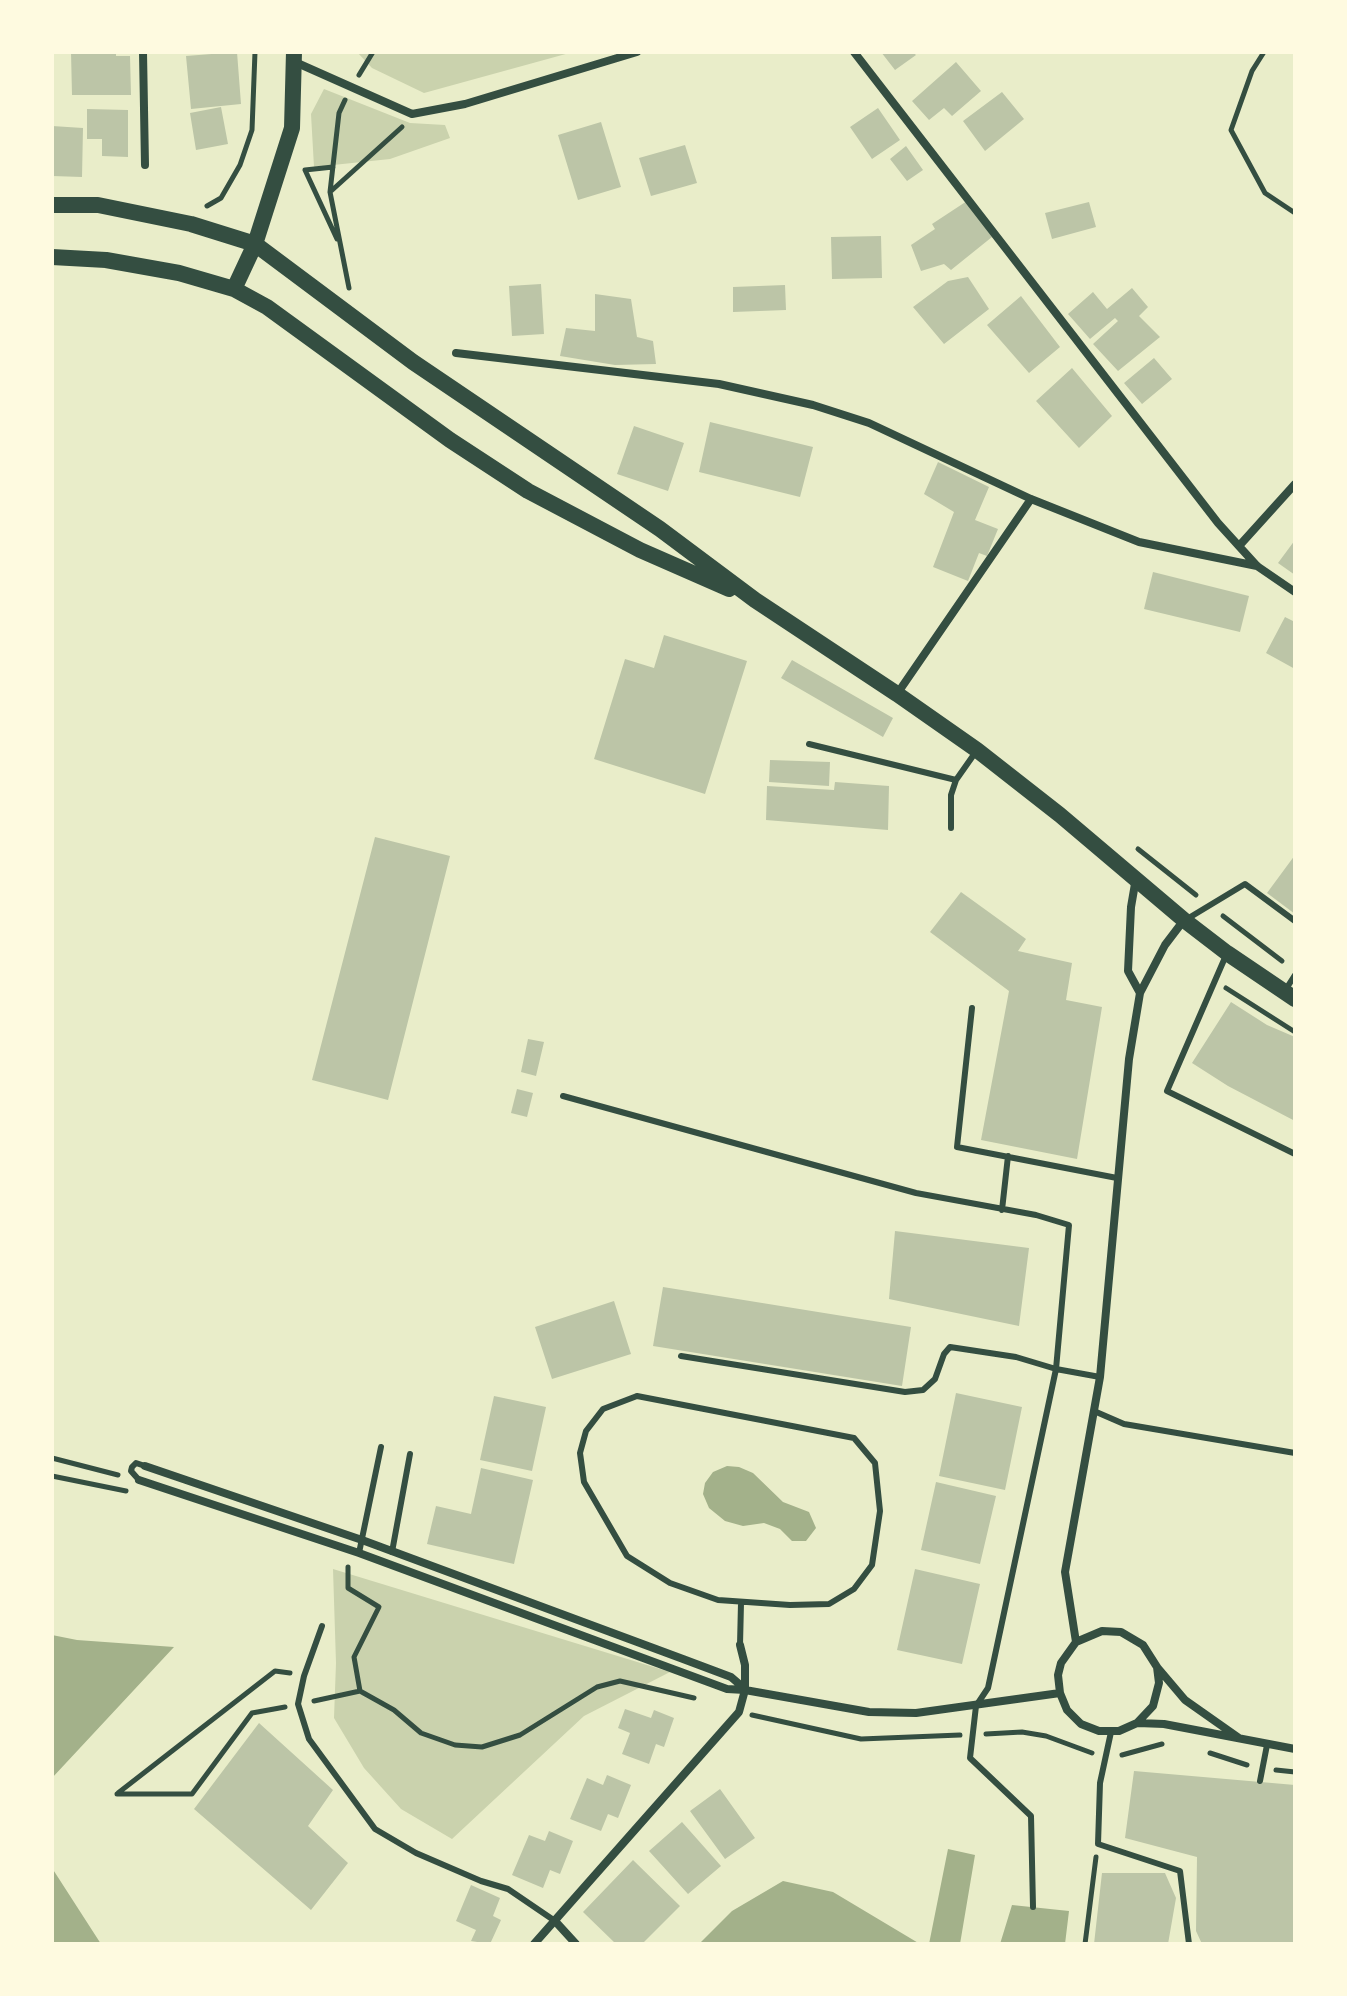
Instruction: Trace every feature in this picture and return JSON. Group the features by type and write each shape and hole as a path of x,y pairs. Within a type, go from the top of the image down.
{"main road":[{"path":"234,289 255,244 292,128 294,57"},
{"path":"52,205 98,205 191,224 255,244 413,362 660,529 755,600 977,750 1184,920 1289,996"},
{"path":"52,257 121,262 179,273 234,289 267,307 450,440 528,491 640,550 755,600"}],"street":[{"path":"143,52 145,165"},
{"path":"294,57 412,114 465,104 637,52"},
{"path":"854,52 1218,523 1257,566 1295,592"},
{"path":"456,353 719,384 813,405 869,423 1031,499 1139,542 1257,566"},
{"path":"1239,546 1295,484"},
{"path":"897,694 1031,499"},
{"path":"1136,878 1131,907 1128,971 1140,993"},
{"path":"1076,1642 1065,1572 1100,1377 1129,1059 1140,993 1165,945 1184,920"},
{"path":"145,1466 362,1540 731,1677 745,1690"},
{"path":"139,1480 359,1553 727,1689 869,1712 916,1713 1060,1693"},
{"path":"1239,1738 1185,1700 1143,1645 1121,1632 1102,1631 1076,1642 1059,1668 1064,1705 1076,1720 1092,1729 1111,1732 1137,1723 1164,1724 1295,1749"},
{"path":"534,1944 739,1712 745,1690 745,1665 740,1645"},
{"path":"1137,1723 1148,1713 1156,1699 1159,1683 1157,1667"},
{"path":"555,1921 576,1944"}],"lane":[{"path":"809,744 956,780"},
{"path":"951,828 951,795 956,780 977,750"},
{"path":"1184,920 1245,884 1295,921"},
{"path":"1227,953 1167,1091 1295,1154"},
{"path":"1289,996 1295,975"},
{"path":"972,1008 957,1147 1117,1178"},
{"path":"563,1096 916,1193 1036,1215 1069,1225 1056,1369 988,1688 976,1706 970,1758 1031,1816 1033,1907"},
{"path":"1002,1210 1008,1156"},
{"path":"681,1356 905,1392 923,1390 935,1379 944,1354 950,1347 1016,1357 1056,1369 1100,1377"},
{"path":"637,1396 787,1424 854,1438 875,1463 880,1511 872,1565 854,1589 829,1604 741,1603 718,1600 670,1583 627,1556 584,1482 580,1453 586,1431 603,1409 637,1396"},
{"path":"1094,1411 1124,1424 1295,1453"},
{"path":"359,1553 381,1447"},
{"path":"392,1552 410,1454"},
{"path":"139,1480 131,1471 132,1467 136,1463 145,1466"},
{"path":"740,1645 741,1603"},
{"path":"322,1626 304,1676 298,1704 309,1739 375,1829 416,1853 508,1889 555,1921"},
{"path":"1111,1732 1100,1783 1098,1844 1180,1871 1189,1944"},
{"path":"1260,1781 1267,1745"}],"path":[{"path":"193,210 221,198 240,165 252,130 255,52"},
{"path":"358,75 373,52"},
{"path":"1264,52 1252,71 1231,130 1265,193 1295,213"},
{"path":"347,95 339,113 330,192 349,290"},
{"path":"330,192 399,131 412,114"},
{"path":"333,167 305,170 341,247"},
{"path":"1166,871 1283,962"},
{"path":"1216,981 1295,1032"},
{"path":"52,1458 139,1480"},
{"path":"347,1566 348,1588 379,1607 354,1657 360,1691"},
{"path":"304,1676 275,1671 117,1794 192,1794 252,1713 360,1691 394,1710 421,1733 455,1745 482,1747 520,1735 597,1687 620,1681 699,1699"},
{"path":"1106,1756 1175,1743"},
{"path":"1198,1749 1263,1769 1295,1772"},
{"path":"1085,1944 1098,1844"}],"shaded area":[{"path":"357,52 573,52 424,93 372,68"},
{"path":"324,89 410,123 445,125 450,138 390,159 314,167 311,114"},
{"path":"727,1466 753,1473 783,1502 809,1512 816,1528 806,1541 792,1541 780,1529 764,1523 743,1526 725,1521 709,1508 703,1494 705,1483 713,1472"},
{"path":"333,1569 670,1672 584,1716 452,1839 401,1809 364,1768 334,1718"},
{"path":"52,1635 77,1640 174,1647 52,1778"},
{"path":"948,1849 975,1855 960,1944 929,1944"},
{"path":"52,1868 101,1944 52,1944"},
{"path":"783,1881 833,1892 920,1944 699,1944 732,1911"},
{"path":"1012,1905 1069,1911 1065,1944 1000,1944"}],"building":[{"path":"71,52 116,52 116,56 130,56 131,95 72,95"},
{"path":"237,52 241,104 191,109 186,56"},
{"path":"881,52 913,52 916,55 895,70"},
{"path":"956,62 981,91 952,116 944,108 929,120 912,101"},
{"path":"1002,92 1024,119 985,151 963,121"},
{"path":"221,107 228,144 196,150 190,113"},
{"path":"878,108 900,140 872,159 850,127"},
{"path":"87,109 128,110 128,157 102,156 102,139 87,139"},
{"path":"601,122 621,187 578,200 558,135"},
{"path":"52,126 83,128 82,177 52,176"},
{"path":"685,145 697,183 651,196 639,158"},
{"path":"906,146 923,170 907,181 890,159"},
{"path":"967,201 992,237 951,270 944,264 921,271 911,245 935,229 932,224"},
{"path":"1089,202 1096,227 1052,239 1045,213"},
{"path":"881,236 882,278 832,279 831,237"},
{"path":"968,277 989,309 944,344 913,307 948,281"},
{"path":"541,284 544,334 512,336 509,286"},
{"path":"785,285 786,310 733,312 733,287"},
{"path":"1132,288 1148,307 1139,316 1160,337 1118,371 1093,344 1118,321 1115,318 1090,339 1068,314 1093,292 1107,309"},
{"path":"595,294 631,299 637,337 653,341 656,364 615,365 560,356 566,328 595,331"},
{"path":"1021,296 1060,347 1029,373 987,325"},
{"path":"1154,358 1172,379 1142,404 1124,383"},
{"path":"1072,368 1112,416 1079,448 1036,401"},
{"path":"710,422 813,447 800,497 699,472"},
{"path":"634,426 684,443 668,491 617,474"},
{"path":"938,462 989,487 975,520 998,529 987,556 979,553 968,581 933,567 954,512 924,494"},
{"path":"1295,540 1295,575 1278,563"},
{"path":"1153,572 1249,596 1240,632 1144,609"},
{"path":"1285,617 1295,622 1295,669 1266,653"},
{"path":"664,635 747,661 705,794 594,759 625,659 654,668"},
{"path":"792,660 893,718 883,737 781,678"},
{"path":"770,760 830,762 829,786 769,782"},
{"path":"835,782 889,786 888,830 766,820 767,786 834,790"},
{"path":"375,837 450,856 388,1100 312,1080"},
{"path":"1295,855 1295,914 1267,893"},
{"path":"961,892 1026,939 1018,951 1072,963 1066,1000 1102,1007 1077,1159 981,1140 1009,991 930,932"},
{"path":"1231,1002 1267,1025 1295,1037 1295,1121 1192,1063"},
{"path":"528,1039 544,1042 536,1076 521,1072"},
{"path":"517,1089 533,1093 527,1117 511,1113"},
{"path":"895,1231 1029,1248 1019,1326 889,1299"},
{"path":"663,1287 911,1327 902,1386 653,1346"},
{"path":"614,1301 631,1354 552,1379 535,1327"},
{"path":"956,1393 1022,1407 1005,1490 939,1476"},
{"path":"494,1396 546,1407 532,1471 480,1460"},
{"path":"481,1468 533,1480 514,1564 427,1544 436,1506 471,1514"},
{"path":"936,1482 996,1496 980,1564 921,1550"},
{"path":"915,1569 980,1584 962,1664 897,1650"},
{"path":"625,1709 651,1718 654,1710 674,1718 664,1747 656,1744 649,1764 622,1754 630,1733 618,1728"},
{"path":"259,1723 333,1790 308,1826 348,1863 311,1910 194,1809"},
{"path":"1134,1771 1295,1785 1295,1944 1202,1944 1196,1931 1197,1857 1125,1838"},
{"path":"607,1775 631,1785 618,1818 608,1814 601,1831 570,1819 587,1778 603,1785"},
{"path":"720,1789 755,1838 725,1859 690,1811"},
{"path":"682,1822 721,1866 688,1894 649,1851"},
{"path":"549,1831 573,1841 560,1874 550,1870 543,1888 512,1875 529,1835 545,1841"},
{"path":"633,1860 680,1906 642,1944 616,1944 583,1912"},
{"path":"1102,1873 1165,1873 1176,1898 1168,1944 1094,1944"},
{"path":"471,1885 500,1898 493,1916 501,1920 490,1944 471,1941 476,1930 456,1921"}]}
